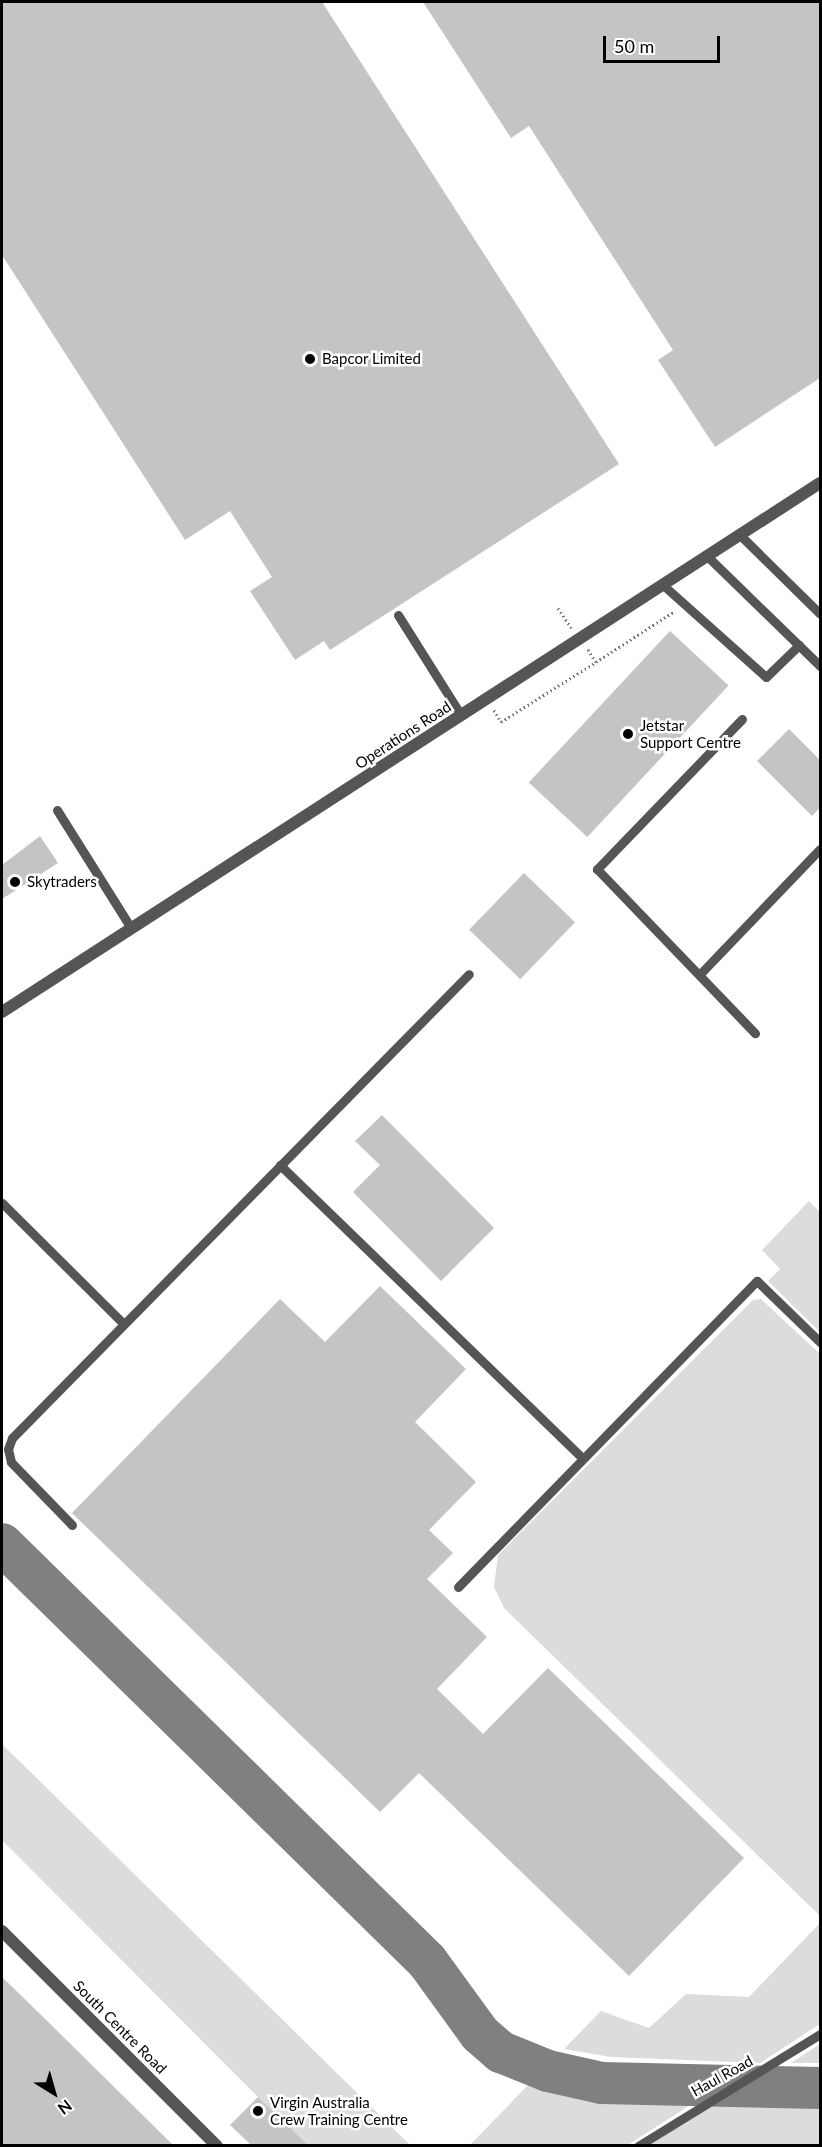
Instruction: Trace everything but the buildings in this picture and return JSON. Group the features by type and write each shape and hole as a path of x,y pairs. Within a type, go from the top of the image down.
{"street":[{"name":"Operations Road","path":"2,1012 820,483"},
{"name":"South Centre Road","path":"2,1931 217,2145"}],"lane":[{"path":"740,535 817,610"},
{"path":"707,556 820,666"},
{"path":"663,585 766,677 799,645"},
{"path":"398,615 461,715"},
{"path":"742,719 597,869 755,1033"},
{"path":"57,810 131,928"},
{"path":"700,974 820,849"},
{"path":"72,1525 20,1474 11,1462 8,1449 19,1429 122,1322 469,974"},
{"path":"280,1165 582,1458"},
{"path":"2,1203 122,1322"},
{"path":"458,1587 757,1281 820,1342"},
{"name":"Haul Road","path":"638,2145 820,2034"}],"path":[{"path":"487,699 501,722 685,604"},
{"path":"558,608 596,662"}],"shaded area":[{"path":"809,1201 820,1212 820,1332 768,1281 780,1269 762,1250"},
{"path":"761,1299 820,1354 820,1916 504,1608 494,1587 498,1555 753,1300"},
{"path":"2,1744 410,2145 308,2145 258,2097 2,1840"},
{"path":"820,1923 820,2024 760,2063 611,2057 564,2049 601,2011 649,2028 686,1994 749,1997"},
{"path":"820,2044 820,2063 791,2063"},
{"path":"529,2084 614,2102 690,2105 628,2145 470,2145"},
{"path":"713,2104 820,2106 820,2145 649,2146"}],"taxiway":[{"path":"2,1544 427,1961 480,2034 501,2052 548,2071 602,2083 820,2088"}],"place":[{"name":"Bapcor Limited","path":"310,359"},
{"name":"Jetstar Support Centre","path":"628,734"},
{"name":"Skytraders","path":"15,882"},
{"name":"Virgin Australia Crew Training Centre","path":"258,2111"}]}
